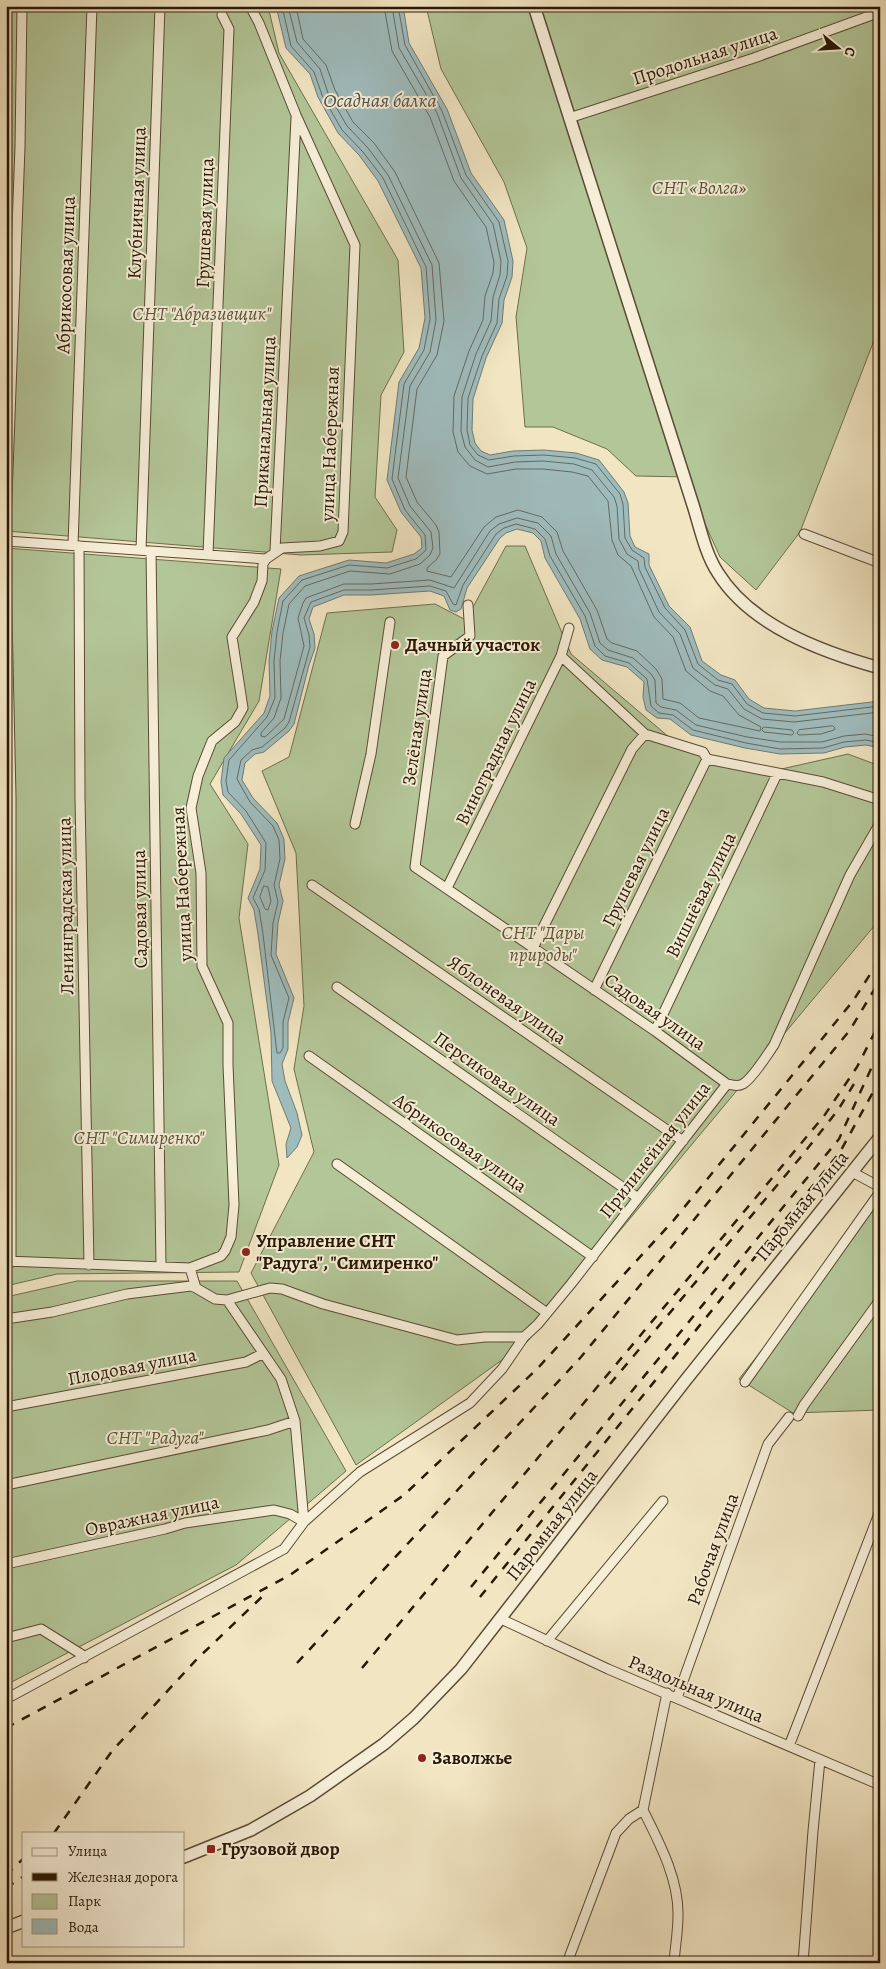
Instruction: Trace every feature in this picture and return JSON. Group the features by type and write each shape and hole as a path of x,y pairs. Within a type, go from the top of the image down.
{"street":[{"path":"6,524 20,147 22,6"},
{"name":"Абрикосовая улица","path":"76,546 92,6"},
{"name":"Клубничная улица","path":"141,550 160,6"},
{"name":"улица Набережная","path":"190,1268 221,1256 225,1252 231,1237 234,1204 228,1023 202,966 201,873 191,808 198,776 212,742 235,722 243,708 232,637 254,602 262,581 263,564 266,559 282,548 320,546 339,541 343,532 355,245 296,115 259,23 250,6"},
{"path":"534,6 568,118 711,559 718,573 730,590 755,614 812,646 846,659 880,668"},
{"name":"Продольная улица","path":"568,118 754,58 880,12"},
{"name":"Грушевая улица","path":"208,555 229,29 222,15"},
{"name":"Приканальная улица","path":"275,552 296,115"},
{"path":"804,534 880,563"},
{"path":"6,541 266,559"},
{"name":"Ленинградская улица","path":"76,546 89,1265"},
{"name":"Садовая улица","path":"150,551 161,1267"},
{"path":"6,571 11,796 8,1261 190,1268 196,1288"},
{"name":"Зелёная улица","path":"415,866 443,656 470,636 468,605"},
{"path":"355,824 371,754 390,622"},
{"name":"Виноградная улица","path":"447,888 561,656 569,628"},
{"path":"561,656 646,734 703,752 707,759 823,782 880,800"},
{"path":"533,948 632,749 646,734"},
{"name":"Грушевая улица","path":"594,990 707,759"},
{"name":"Вишнёвая улица","path":"654,1031 777,774"},
{"name":"Прилинейная улица","path":"6,1699 284,1549 304,1522 360,1472 470,1403 502,1369 524,1337 547,1314 593,1257 727,1084 735,1086 743,1084 774,1045 850,875 880,823"},
{"name":"Садовая улица","path":"415,866 654,1031 727,1084"},
{"name":"Яблоневая улица","path":"312,885 683,1141"},
{"name":"Персиковая улица","path":"337,987 638,1198"},
{"name":"Абрикосовая улица","path":"309,1056 593,1257"},
{"name":"Паромная улица","path":"185,1857 251,1830 293,1807 384,1744 414,1718 461,1669 685,1381 880,1136"},
{"path":"337,1164 547,1314"},
{"path":"852,1172 880,1187"},
{"path":"745,1382 880,1192"},
{"path":"6,1318 52,1312 126,1294 191,1286 216,1298 227,1300 270,1288 282,1289 324,1304 457,1340 485,1337 524,1337"},
{"path":"227,1300 281,1380 295,1421 304,1522"},
{"name":"Рабочая улица","path":"677,1698 768,1444 804,1405 880,1300"},
{"name":"Плодовая улица","path":"6,1408 246,1362 262,1354"},
{"path":"6,1485 268,1430 295,1421"},
{"path":"548,1641 663,1502"},
{"name":"Овражная улица","path":"6,1564 185,1523 274,1510 290,1514 304,1522"},
{"path":"789,1746 880,1511"},
{"name":"Раздольная улица","path":"501,1619 608,1669 880,1784"},
{"path":"6,1638 41,1629 81,1654 84,1658"},
{"path":"666,1693 642,1810 664,1853 676,1894 678,1915 674,1963"},
{"path":"803,1963 820,1760"},
{"path":"567,1963 616,1833 629,1819 642,1810"},
{"path":"6,1928 22,1922"}],"green space":[{"name":"СНТ \"Абразивщик\"","path":"6,6 268,6 279,53 398,260 404,352 381,395 375,497 397,530 392,552 301,555 6,531"},
{"name":"СНТ «Волга»","path":"426,6 880,6 880,325 800,532 756,590 720,557 697,506 689,477 636,476 607,449 553,427 525,427 516,317 527,248 504,182 441,69"},
{"name":"СНТ \"Дары природы\"","path":"506,546 525,546 571,654 670,738 708,756 777,770 848,754 880,766 880,919 527,1342 356,1465 251,1273 314,1152 294,1069 304,1006 296,853 262,771 289,757 327,613 435,604 466,620"},
{"name":"СНТ \"Симиренко\"","path":"6,548 281,569 259,701 210,784 248,844 239,918 279,1165 239,1272 57,1274 6,1286"},
{"path":"880,1200 880,1410 793,1413 739,1379"},
{"name":"СНТ \"Радуга\"","path":"77,1281 237,1281 346,1471 236,1565 6,1685 6,1297"}],"water":[{"name":"Осадная балка","path":"276,6 403,6 409,43 447,109 471,173 504,220 513,261 512,277 504,300 502,323 486,358 473,399 472,430 475,443 481,451 490,455 513,451 544,450 576,453 599,460 624,492 628,503 630,536 635,547 649,554 649,565 669,606 690,627 702,661 721,675 735,680 749,699 764,708 795,711 880,701 880,748 866,745 845,747 824,753 780,754 691,735 670,719 657,718 646,710 643,697 644,682 627,667 602,660 590,649 580,619 545,558 541,541 533,533 517,529 506,533 500,538 467,588 461,609 456,612 450,610 444,596 430,591 344,595 313,607 309,619 314,634 315,648 294,724 289,731 264,752 255,754 245,763 242,780 253,798 277,823 284,839 285,859 279,885 283,901 278,923 276,954 294,998 288,1022 288,1049 282,1064 285,1081 297,1113 302,1135 297,1147 287,1158 286,1144 291,1128 272,1081 271,1033 254,910 248,898 260,869 261,845 241,814 223,795 221,782 224,758 264,713 270,696 269,661 272,631 279,598 299,576 349,560 386,563 414,554 422,548 421,537 401,512 387,480 399,382 419,348 425,318 421,268 378,181 359,155 338,133 318,97 310,74 286,48"}],"railway":[{"path":"6,1728 290,1575 404,1495 537,1369 673,1221 853,1001 880,959"},
{"path":"297,1663 581,1357 850,1030 880,980"},
{"path":"362,1668 824,1116 857,1067 880,1022"},
{"path":"471,1587 839,1139 880,1049"},
{"path":"480,1597 840,1152 877,1085 880,1073"},
{"path":"610,1384 800,1158 838,1110 857,1079"},
{"path":"55,1832 112,1751 197,1659 267,1592"},
{"path":"6,1875 22,1860"},
{"path":"6,1888 22,1877"}],"place":[{"name":"Дачный участок","path":"395,645"},
{"name":"Управление СНТ \"Радуга\", \"Симиренко\"","path":"246,1252"},
{"name":"Заволжье","path":"422,1758"},
{"name":"Грузовой двор","path":"211,1849"}]}
